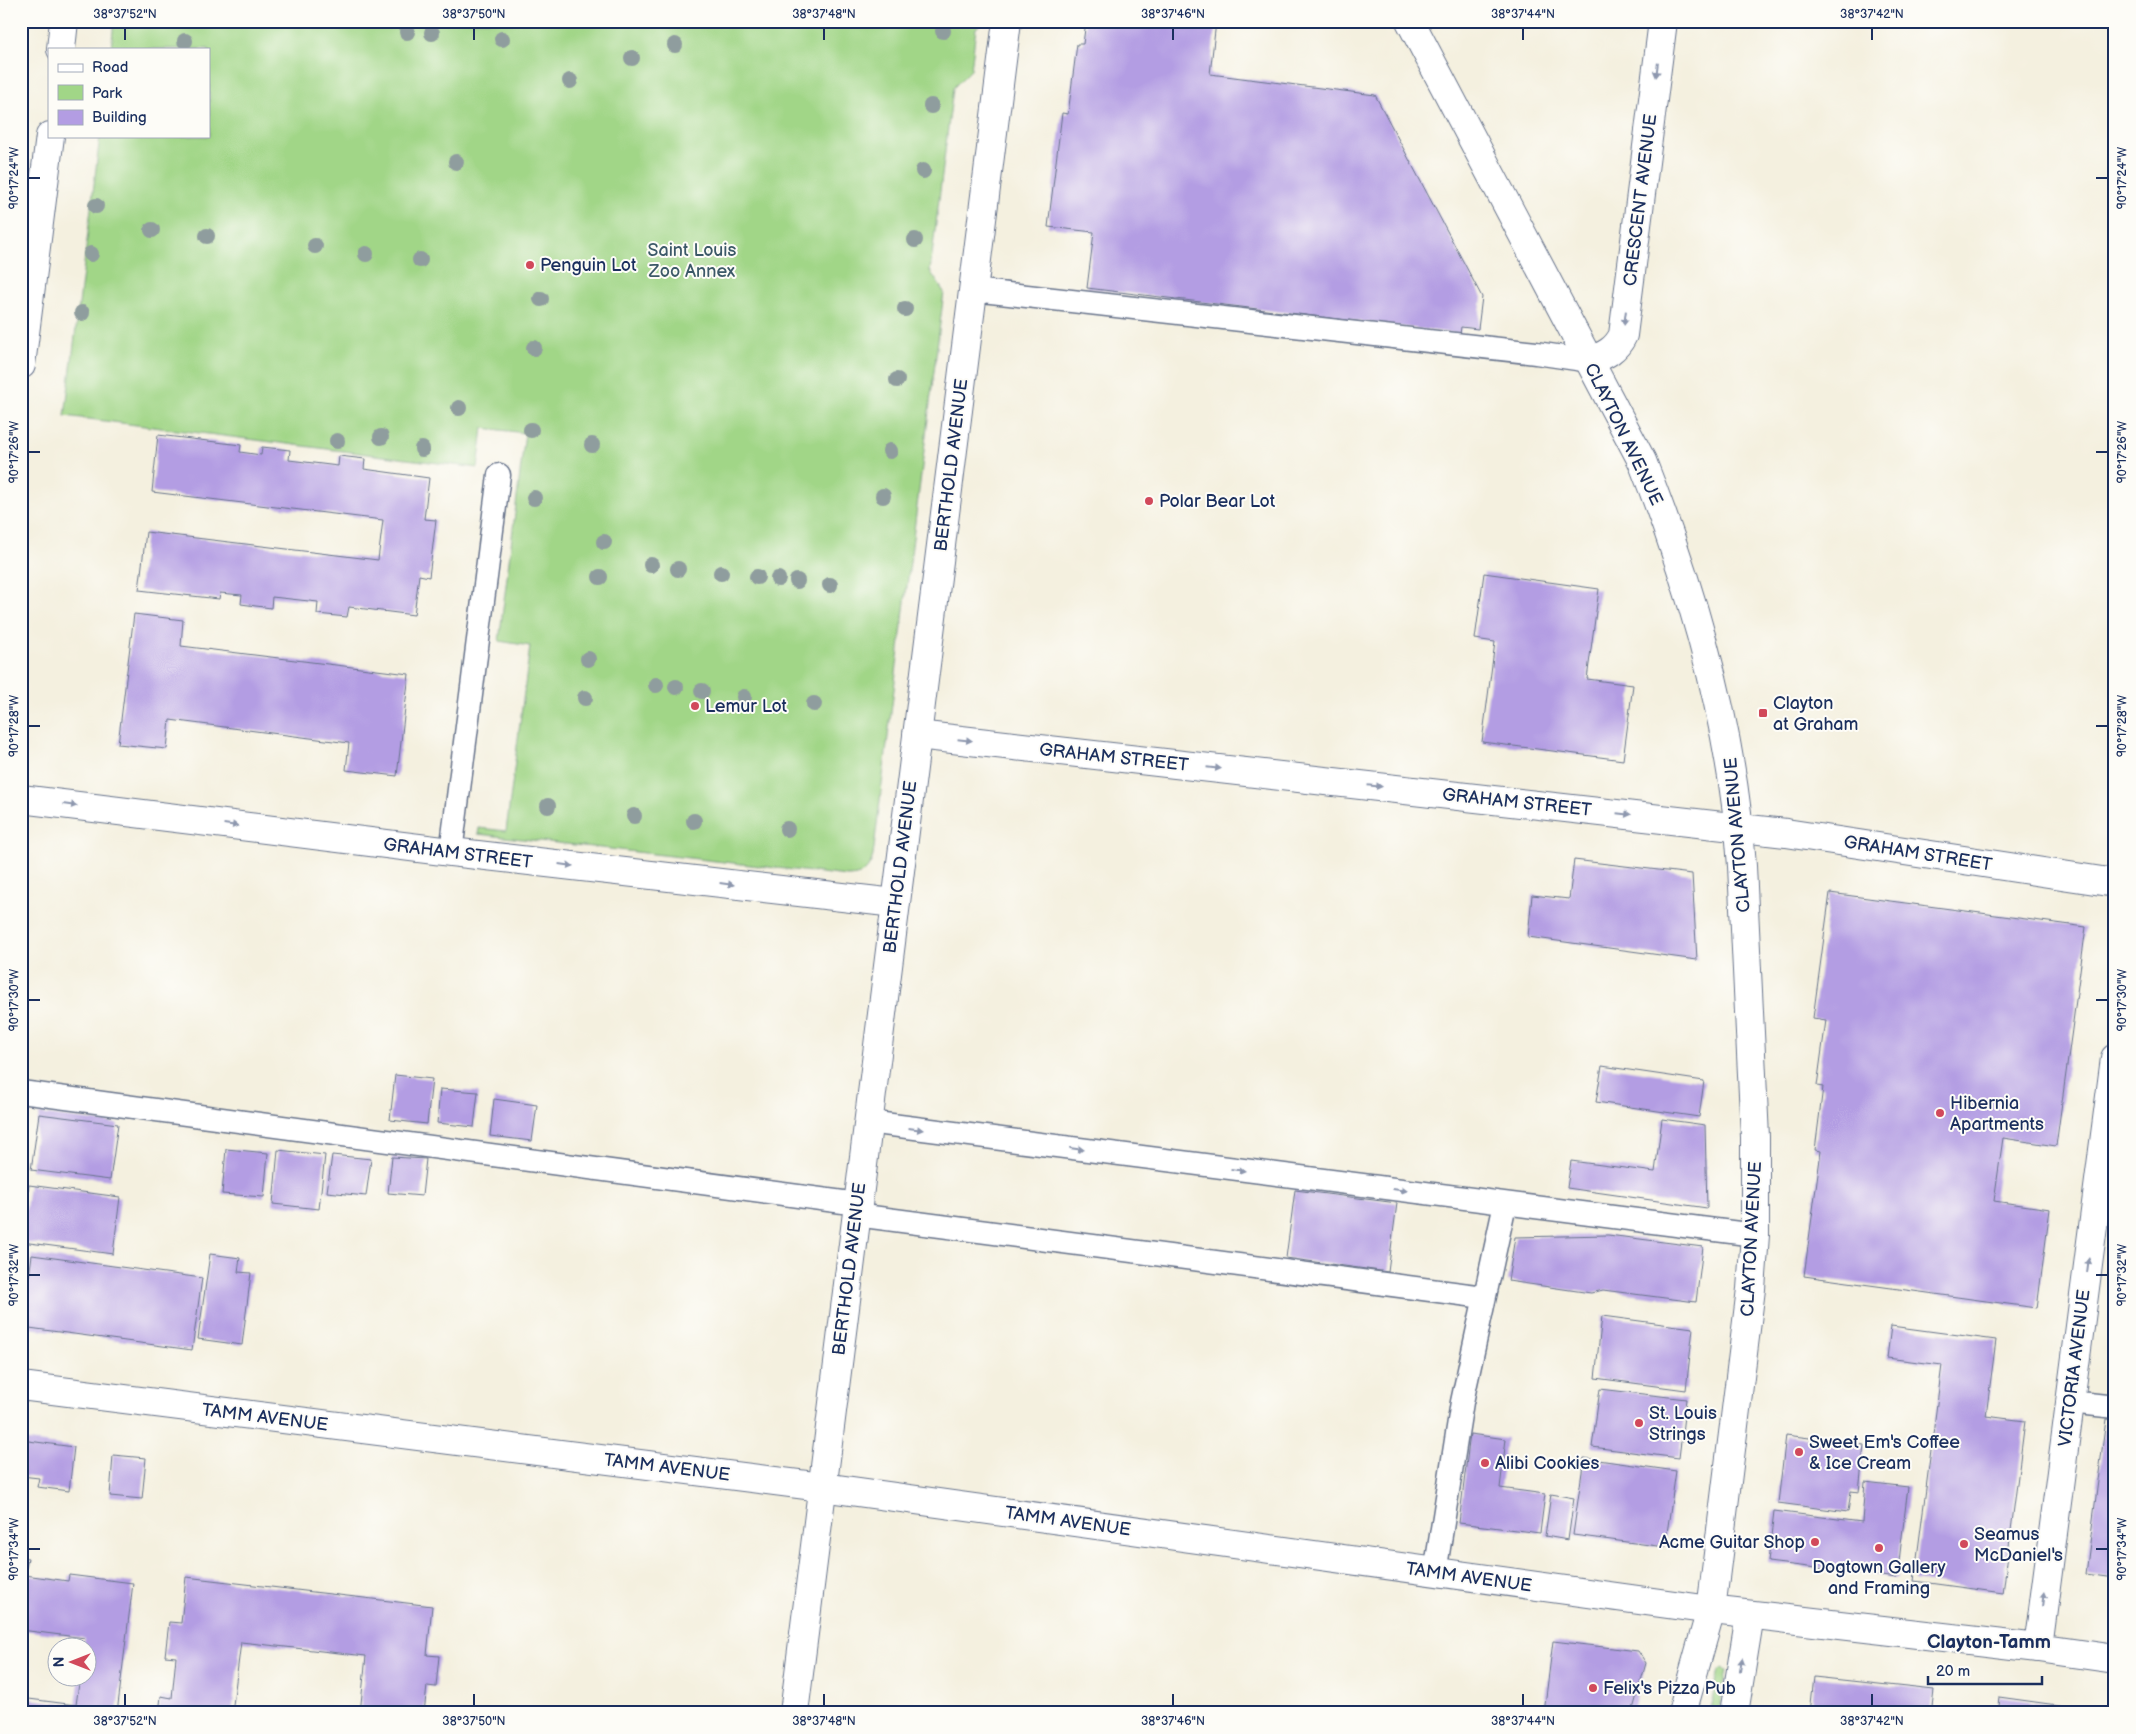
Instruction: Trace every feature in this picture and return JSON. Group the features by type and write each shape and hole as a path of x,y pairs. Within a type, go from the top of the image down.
{"street":[{"path":"61,48 64,21"},
{"name":"BERTHOLD AVENUE","path":"794,1713 1007,21"},
{"name":"CLAYTON AVENUE","path":"1410,21 1642,461 1668,528 1716,694 1729,752 1740,828 1755,1137 1755,1235 1744,1346 1711,1610 1682,1713"},
{"name":"CRESCENT AVENUE","path":"1590,361 1606,355 1618,345 1623,335 1663,21"},
{"path":"21,365 50,138"},
{"name":"GRAHAM STREET","path":"917,735 1786,833 2115,883"},
{"name":"GRAHAM STREET","path":"21,799 451,852 895,903"},
{"name":"VICTORIA AVENUE","path":"2038,1648 2070,1402 2110,1130 2115,1058"},
{"name":"TAMM AVENUE","path":"21,1386 822,1487 1711,1610 2038,1648 2115,1659"},
{"path":"1734,1713 1750,1615"}],"lane":[{"path":"973,290 1536,353 1590,361"},
{"path":"451,852 499,475"},
{"path":"21,1092 1484,1297"},
{"path":"868,1122 1755,1235"},
{"path":"1434,1572 1462,1402 1505,1204"},
{"path":"2070,1402 2115,1407"}],"green space":[{"name":"Saint Louis Zoo Annex","path":"114,21 984,21 976,28 971,70 953,88 930,271 944,292 873,856 865,871 857,875 847,876 478,834 479,828 506,831 530,646 499,641 525,433 483,428 478,468 65,416 100,138 210,138 210,48 111,48"},
{"path":"1722,1669 1727,1672 1718,1713 1709,1713 1719,1670"}],"building":[{"path":"1086,21 1216,22 1210,74 1375,95 1482,297 1478,329 1461,327 1460,334 1087,288 1094,232 1048,227 1062,113 1068,114 1077,44 1083,44"},
{"path":"158,435 241,445 240,452 261,455 262,447 290,450 289,460 338,466 339,456 365,459 364,469 429,478 424,519 436,520 429,577 419,575 414,615 349,607 347,617 317,614 318,602 272,597 271,608 241,604 242,595 220,593 219,599 139,590 146,532 378,560 383,520 152,492"},
{"path":"1484,573 1599,589 1587,679 1633,685 1623,760 1482,742 1495,642 1475,639"},
{"path":"134,614 183,620 181,646 409,674 397,776 346,770 349,743 170,720 167,749 118,744"},
{"path":"1574,860 1692,874 1697,960 1528,937 1532,895 1569,899"},
{"name":"Hibernia Apartments","path":"1830,893 2086,927 2056,1146 2003,1138 1994,1201 2050,1209 2037,1308 1804,1276 1821,1151 1815,1150 1823,1087 1817,1086 1826,1020 1813,1018"},
{"path":"1602,1066 1704,1081 1699,1117 1596,1102"},
{"path":"395,1075 432,1079 427,1124 390,1120"},
{"path":"440,1089 478,1092 474,1127 437,1123"},
{"path":"494,1099 537,1105 532,1141 490,1136"},
{"path":"39,1114 118,1124 110,1180 31,1170"},
{"path":"1662,1119 1705,1125 1707,1208 1567,1188 1571,1161 1655,1172"},
{"path":"226,1149 268,1153 264,1197 222,1194"},
{"path":"278,1150 325,1155 319,1209 273,1204"},
{"path":"332,1155 371,1159 366,1196 327,1192"},
{"path":"392,1157 426,1159 422,1196 388,1193"},
{"path":"29,1185 120,1197 113,1254 22,1242"},
{"path":"1295,1190 1397,1203 1388,1272 1286,1258"},
{"path":"1608,1235 1703,1247 1696,1302 1603,1290 1591,1293 1508,1281 1515,1237"},
{"path":"210,1254 240,1258 238,1272 251,1273 242,1345 198,1339"},
{"path":"32,1255 202,1278 192,1350 22,1327"},
{"path":"1602,1316 1693,1328 1686,1390 1595,1378"},
{"path":"1891,1326 1996,1340 1986,1416 2025,1421 2003,1593 1914,1581 1942,1365 1887,1358"},
{"name":"St. Louis Strings","path":"1600,1389 1686,1399 1679,1458 1592,1447"},
{"path":"2106,1419 2115,1420 2115,1578 2086,1574"},
{"name":"Alibi Cookies","path":"1470,1434 1506,1439 1500,1488 1545,1494 1540,1533 1459,1523"},
{"path":"1786,1435 1864,1445 1859,1492 1851,1491 1848,1512 1778,1503"},
{"path":"21,1440 74,1447 69,1491 37,1487 39,1478 21,1476"},
{"path":"113,1455 146,1458 142,1499 110,1496"},
{"path":"1584,1458 1676,1471 1665,1547 1573,1535"},
{"path":"1865,1482 1908,1487 1897,1578 1768,1562 1774,1511 1862,1522"},
{"path":"1551,1494 1574,1498 1568,1540 1545,1536"},
{"path":"21,1557 28,1558 25,1575 68,1581 69,1575 133,1583 117,1713 21,1713 21,1698 76,1705 79,1686 98,1686 98,1636 69,1636 21,1630"},
{"path":"186,1577 432,1606 427,1655 439,1656 436,1687 427,1686 424,1713 360,1713 366,1656 241,1642 232,1713 159,1713 161,1696 172,1698 176,1657 165,1656 169,1622 181,1623"},
{"name":"Felix's Pizza Pub","path":"1553,1641 1638,1651 1646,1663 1632,1713 1544,1713"},
{"path":"1814,1677 1934,1690 1931,1713 1810,1713"},
{"path":"1999,1697 2107,1712 2107,1713 1997,1713"}],"place":[{"name":"Penguin Lot","path":"530,265"},
{"name":"Polar Bear Lot","path":"1149,501"},
{"name":"Lemur Lot","path":"695,706"},
{"name":"Clayton at Graham","path":"1763,713"},
{"name":"Hibernia Apartments","path":"1940,1113"},
{"name":"St. Louis Strings","path":"1639,1423"},
{"name":"Sweet Em's Coffee & Ice Cream","path":"1799,1452"},
{"name":"Alibi Cookies","path":"1485,1463"},
{"name":"Acme Guitar Shop","path":"1815,1542"},
{"name":"Seamus McDaniel's","path":"1964,1544"},
{"name":"Dogtown Gallery and Framing","path":"1879,1548"},
{"name":"Felix's Pizza Pub","path":"1593,1688"}],"district":[{"name":"Clayton-Tamm","path":"1989,1641"}]}
